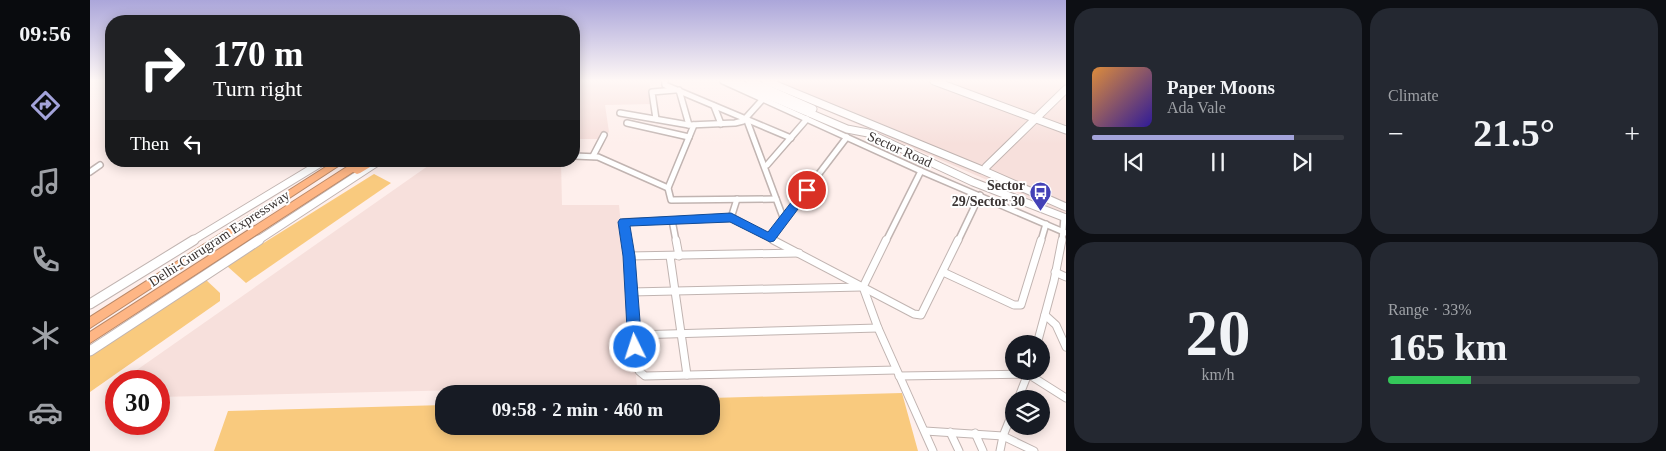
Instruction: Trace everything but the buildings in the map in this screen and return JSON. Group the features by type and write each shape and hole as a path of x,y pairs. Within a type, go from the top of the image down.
{"highway":[{"name":"Delhi-Gurugram Expressway","path":"90,323 324,167"},
{"name":"Delhi-Gurugram Expressway","path":"90,338 354,167"},
{"path":"338,178 365,167"}],"main road":[{"name":"Sector Road","path":"784,102 847,129 868,133 973,182 1065,217"},
{"path":"798,102 868,133"},
{"path":"816,102 859,120"},
{"name":"Sector Road","path":"826,102 853,113 859,120 984,168 1018,186 1066,207"},
{"path":"994,102 1066,128"},
{"path":"997,102 1036,117"},
{"path":"984,168 1052,102"},
{"path":"90,304 323,167"},
{"path":"90,351 368,167"},
{"path":"973,182 1001,189 1006,188 1004,182 984,168"},
{"path":"984,168 1046,193 1066,207"},
{"path":"1011,197 1018,186"}],"street":[{"path":"653,102 656,119"},
{"path":"683,102 692,125 668,188 671,200 776,199"},
{"path":"705,102 791,138"},
{"path":"620,113 692,125 721,124 740,122 760,102"},
{"path":"770,102 921,171 1065,232"},
{"path":"714,106 721,124"},
{"path":"746,118 784,220"},
{"path":"767,165 806,119"},
{"path":"627,123 689,137"},
{"path":"593,156 604,135"},
{"path":"770,238 847,137"},
{"path":"580,156 593,156 668,188"},
{"path":"90,172 100,166"},
{"path":"921,171 863,287 878,328 933,451"},
{"path":"980,195 921,315 914,314 731,218 624,222 629,256 636,359 639,371 642,375 649,377 687,375 1005,373"},
{"path":"731,218 737,199"},
{"path":"1039,335 1065,232 1065,217"},
{"path":"672,220 679,256"},
{"path":"943,272 1014,305 1021,304 1046,224"},
{"path":"629,256 799,253"},
{"path":"670,256 687,375"},
{"path":"1055,272 1066,276"},
{"path":"631,292 863,287"},
{"path":"1045,315 1052,318 1066,347"},
{"path":"634,335 878,328"},
{"path":"1039,380 1066,398"},
{"path":"925,431 1003,436 1034,451"},
{"path":"1000,451 1005,431"},
{"path":"950,432 959,451"},
{"path":"975,433 983,451"}],"shaded area":[{"path":"580,102 653,102 653,104 605,105 609,132 597,139 580,139"},
{"path":"806,102 1066,102 1066,214"},
{"path":"426,167 561,167 562,205 619,205 637,385 435,385 435,391 170,397 170,370 137,370"},
{"path":"374,174 391,183 246,283 227,266"},
{"path":"204,278 220,293 220,301 121,370 105,370 105,382 90,392 90,355"},
{"path":"902,393 918,451 214,451 228,411 435,405 435,435 720,435 720,398"}],"place":[{"name":"Sector 29/Sector 30","path":"1041,212"}],"route":[{"path":"635,347 629,256 624,222 722,217 738,220 770,238 807,190"}]}
